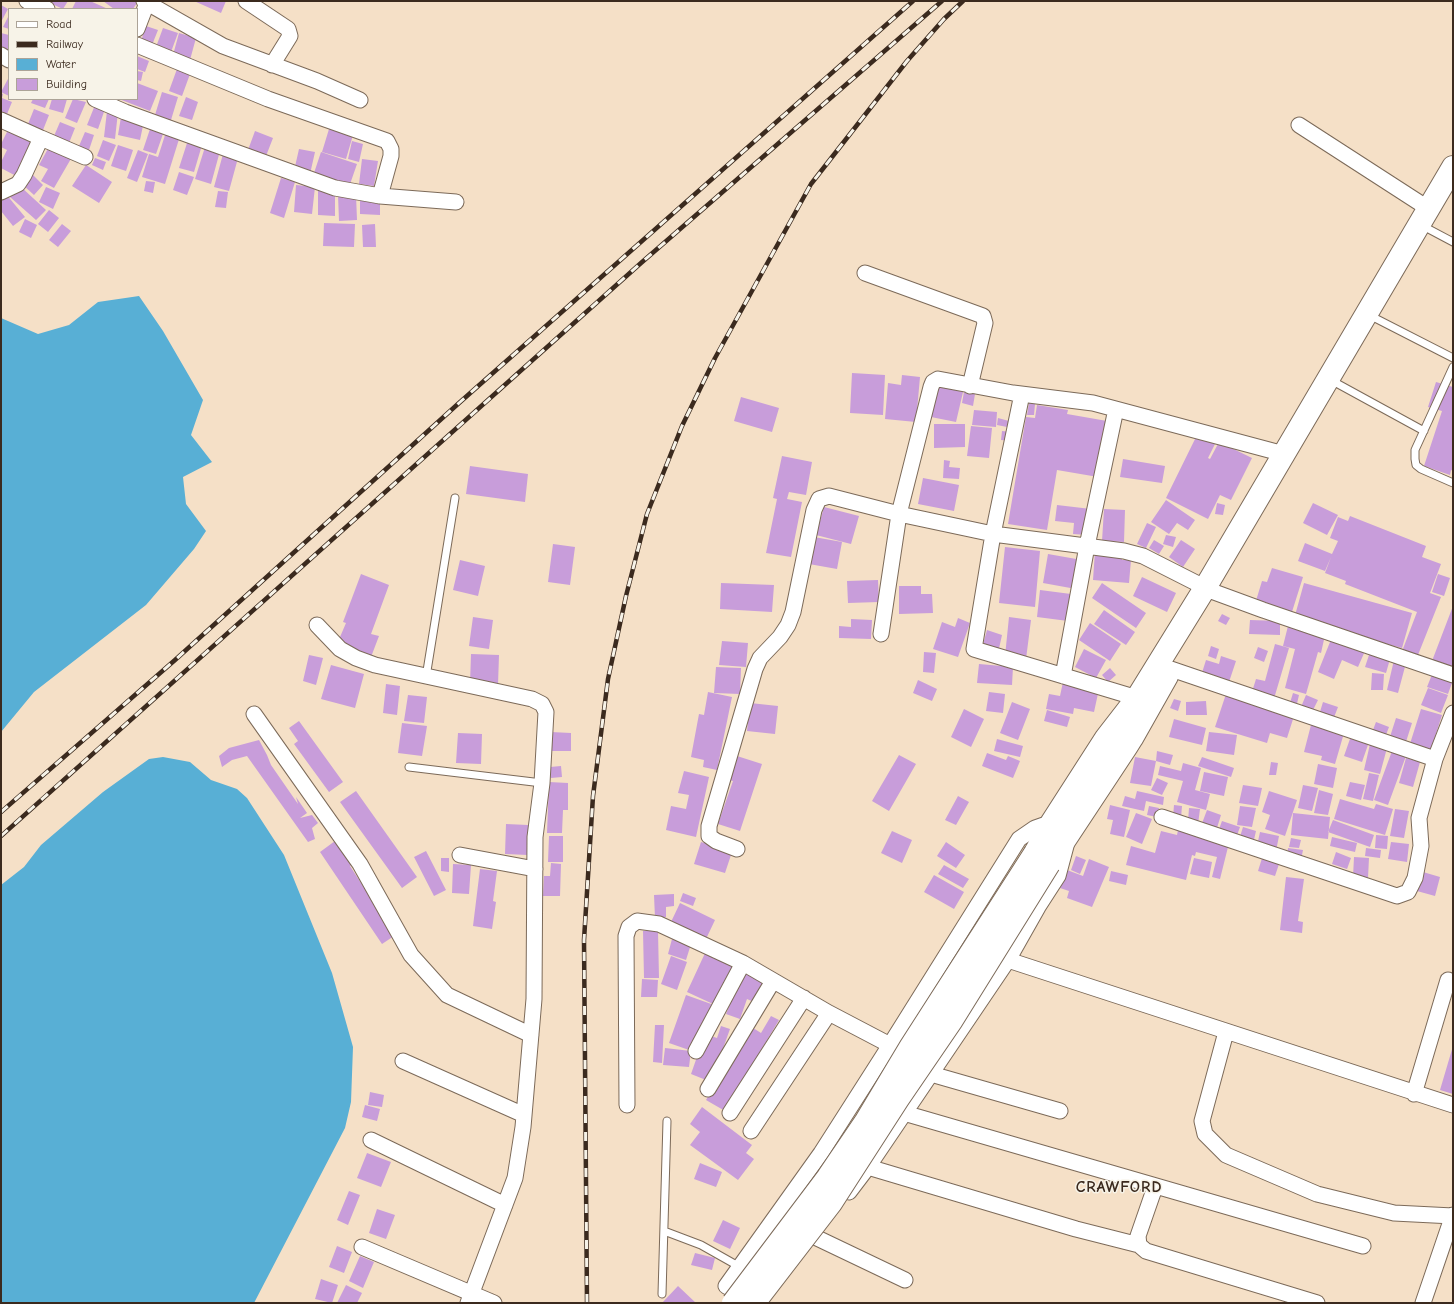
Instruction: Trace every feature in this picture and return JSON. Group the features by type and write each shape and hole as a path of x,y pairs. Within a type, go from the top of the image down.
{"main road":[{"path":"754,1303 831,1203 898,1099 952,1020 1042,859 1052,822 1106,738 1125,730 1171,669 1209,590 1284,454 1334,380 1373,316 1426,222 1453,167"},
{"path":"1426,222 1453,189"},
{"path":"733,1303 828,1176 866,1121 911,1046 1042,859 1066,839 1125,730 1137,698 1209,590 1250,534 1334,380"}],"street":[{"path":"27,1 44,8"},
{"path":"246,1 288,29 290,36 272,65"},
{"path":"138,26 146,2 223,46 272,65 317,80 360,100"},
{"path":"138,45 268,99 387,141 391,149 391,156 380,196"},
{"path":"102,101 335,188 380,196 456,202"},
{"path":"1,120 85,157"},
{"path":"1299,125 1426,222"},
{"path":"1,192 18,184 24,175 41,138"},
{"path":"1,178 18,184"},
{"path":"865,273 983,316 985,323 970,386"},
{"path":"881,634 899,514 933,382 938,379 970,386 1093,404 1284,454"},
{"path":"1022,394 993,534 974,649 1137,698"},
{"path":"1063,676 1086,546 1116,409"},
{"path":"737,849 716,841 709,836 709,826 755,669 760,658 780,637 788,625 793,612 814,510 819,499 829,496 899,514 993,534 1124,551 1143,556 1209,590 1453,675"},
{"path":"317,626 340,649 356,658 375,665 426,677 532,699 542,704 546,712 542,783 535,837 534,999 524,1115 515,1178 470,1298"},
{"path":"1171,669 1435,759"},
{"path":"1162,817 1397,896 1408,892 1414,878 1421,846 1419,818 1435,759 1453,713"},
{"path":"254,714 360,864 412,955 447,994 531,1034"},
{"path":"760,1303 726,1286 821,1153 1019,839 1035,828 1052,822"},
{"path":"764,1303 868,1167 1008,960 1038,907 1058,876 1065,853 1066,839"},
{"path":"460,855 535,869"},
{"path":"627,1105 626,936 629,927 637,921 659,924 743,963 829,1013 890,1045"},
{"path":"1008,960 1414,1094 1453,1105"},
{"path":"696,1051 743,963"},
{"path":"1414,1094 1448,980"},
{"path":"708,1089 774,981"},
{"path":"730,1113 804,998"},
{"path":"751,1131 829,1013"},
{"path":"1226,1032 1202,1121 1205,1134 1226,1155 1317,1194 1394,1213 1453,1216 1423,1303"},
{"path":"402,1061 524,1115"},
{"path":"931,1074 1060,1111"},
{"path":"904,1113 1155,1187 1363,1246"},
{"path":"371,1140 505,1205"},
{"path":"868,1167 1076,1229 1139,1245 1146,1251 1316,1303"},
{"path":"1139,1245 1138,1236 1155,1187"},
{"path":"815,1237 905,1280"},
{"path":"362,1247 470,1298 494,1303"}],"lane":[{"path":"1426,222 1453,242"},
{"path":"1373,316 1453,358"},
{"path":"1453,367 1415,450 1416,465 1421,469 1453,483"},
{"path":"1334,380 1424,431"},
{"path":"426,677 455,498"},
{"path":"409,767 542,783"},
{"path":"662,1294 667,1121"},
{"path":"664,1231 701,1245 740,1267"}],"water":[{"path":"139,296 163,331 203,400 191,435 212,462 183,477 186,504 206,531 194,549 146,605 34,692 1,732 1,318 38,334 69,325 98,302"},
{"path":"163,757 190,762 211,780 237,789 247,798 284,855 332,973 353,1047 351,1102 345,1128 254,1303 1,1303 1,885 24,867 41,845 103,792 149,759"}],"building":[{"path":"52,1 68,1 64,8 50,3"},
{"path":"76,1 90,1 106,8 72,8"},
{"path":"103,1 135,1 137,3 134,8 113,8"},
{"path":"194,1 226,1 221,13"},
{"path":"1,5 8,9 1,22"},
{"path":"8,17 8,29 3,27"},
{"path":"146,26 158,30 152,45 141,41"},
{"path":"163,28 178,33 171,52 156,47"},
{"path":"1,33 8,35 8,53 1,51"},
{"path":"179,33 196,38 190,60 173,55"},
{"path":"138,56 149,61 145,72 138,69"},
{"path":"177,69 190,74 182,96 169,91"},
{"path":"138,71 143,72 141,81 138,80"},
{"path":"8,79 8,96 1,92"},
{"path":"138,83 158,91 150,111 122,100 138,100"},
{"path":"162,92 178,97 171,120 155,115"},
{"path":"1,93 3,94 2,98 12,102 7,114 1,112"},
{"path":"186,97 198,102 192,120 179,116"},
{"path":"32,100 49,100 45,108 31,103"},
{"path":"52,100 67,100 63,113 49,109"},
{"path":"73,100 86,102 77,123 65,118"},
{"path":"95,105 105,109 98,129 87,125"},
{"path":"34,109 49,115 43,130 28,124"},
{"path":"107,111 118,112 115,139 104,137"},
{"path":"121,117 144,121 140,140 118,135"},
{"path":"60,122 75,128 69,143 54,136"},
{"path":"151,126 164,131 156,154 143,150"},
{"path":"9,128 36,142 18,177 1,168 1,162 7,150 1,147 1,144"},
{"path":"329,129 353,135 346,159 322,152"},
{"path":"255,131 273,138 266,156 248,150"},
{"path":"85,132 94,135 89,150 79,146"},
{"path":"166,132 180,136 165,184 142,177 149,154 158,157"},
{"path":"103,140 116,145 109,161 97,156"},
{"path":"188,140 202,145 194,172 179,168"},
{"path":"352,141 363,144 359,162 348,159"},
{"path":"50,145 72,157 54,188 41,181 48,169 39,165"},
{"path":"118,145 133,150 126,171 111,166"},
{"path":"205,147 220,151 211,184 195,179"},
{"path":"299,149 315,152 310,174 294,171"},
{"path":"138,150 148,154 137,182 127,178"},
{"path":"321,152 357,164 349,187 313,176"},
{"path":"223,154 238,158 229,191 214,187"},
{"path":"95,158 106,162 103,170 92,165"},
{"path":"362,159 378,161 374,186 359,184"},
{"path":"86,165 112,182 99,203 72,186"},
{"path":"179,172 194,177 187,195 173,190"},
{"path":"33,175 43,185 34,195 23,185"},
{"path":"281,178 295,182 284,218 270,213"},
{"path":"146,181 155,182 153,193 144,191"},
{"path":"296,185 315,187 312,214 294,212"},
{"path":"20,186 46,210 36,220 10,197"},
{"path":"46,187 60,193 53,209 39,202"},
{"path":"218,191 228,192 226,208 215,207"},
{"path":"318,191 335,192 335,216 318,215"},
{"path":"6,194 25,217 13,226 1,211 1,199"},
{"path":"338,195 356,195 357,220 339,221"},
{"path":"360,199 380,199 380,215 360,214"},
{"path":"49,210 59,218 48,232 38,224"},
{"path":"25,219 37,225 31,238 19,232"},
{"path":"324,223 355,224 354,247 323,246"},
{"path":"62,224 71,231 58,247 49,240"},
{"path":"375,224 376,247 363,247 362,225"},
{"path":"852,373 885,375 883,415 850,413"},
{"path":"902,375 920,377 916,422 885,419 888,383 901,385"},
{"path":"1436,382 1453,387 1453,471 1451,470 1450,475 1424,466 1442,411 1428,407"},
{"path":"938,386 963,392 956,422 931,417"},
{"path":"964,392 975,394 973,406 962,403"},
{"path":"741,397 779,408 772,432 734,421"},
{"path":"1029,403 1035,404 1034,415 1027,415"},
{"path":"1037,405 1068,410 1067,414 1107,421 1098,477 1057,470 1047,530 1008,524 1026,417 1035,418"},
{"path":"974,410 997,412 996,427 972,425"},
{"path":"998,418 1009,421 1007,427 997,425"},
{"path":"934,424 965,424 965,447 934,448"},
{"path":"971,426 992,428 989,458 967,456"},
{"path":"1002,431 1012,432 1011,441 1001,440"},
{"path":"1197,435 1215,444 1208,458 1210,459 1219,442 1252,458 1231,500 1220,495 1208,519 1166,498"},
{"path":"782,456 812,462 806,495 789,492 787,499 802,502 791,557 766,553 777,499 773,498"},
{"path":"1123,459 1165,466 1162,483 1120,477"},
{"path":"944,460 950,461 949,467 960,468 959,479 943,478"},
{"path":"470,466 528,474 525,502 466,494"},
{"path":"923,478 959,485 954,511 918,504"},
{"path":"1166,500 1195,520 1188,530 1177,523 1169,534 1151,522"},
{"path":"1217,503 1225,505 1223,515 1215,514"},
{"path":"1313,503 1338,515 1327,535 1303,523"},
{"path":"1057,505 1091,509 1087,535 1073,534 1074,523 1055,521"},
{"path":"824,507 859,516 851,544 816,535"},
{"path":"1104,509 1125,510 1124,542 1102,541"},
{"path":"1350,516 1426,546 1422,557 1441,564 1430,593 1441,597 1416,660 1401,654 1417,612 1345,584 1346,581 1325,573 1331,557 1325,571 1298,561 1305,543 1332,554 1338,541 1330,538 1338,517 1348,521"},
{"path":"1147,523 1156,527 1146,548 1137,544"},
{"path":"1166,535 1176,537 1173,547 1163,544"},
{"path":"814,537 842,542 837,569 809,564"},
{"path":"1154,540 1164,546 1159,554 1149,548"},
{"path":"1181,540 1195,549 1183,567 1169,557"},
{"path":"553,544 575,547 570,585 548,582"},
{"path":"1005,547 1040,551 1035,607 999,603"},
{"path":"1095,551 1122,553 1122,560 1131,560 1129,583 1093,580"},
{"path":"1048,554 1082,560 1076,589 1043,583"},
{"path":"460,560 485,566 478,596 453,590"},
{"path":"1272,568 1303,577 1291,615 1255,604 1262,581 1267,582"},
{"path":"361,574 389,585 371,634 379,636 371,657 337,644 346,623 343,622"},
{"path":"1438,574 1450,578 1444,596 1432,592"},
{"path":"1142,577 1176,593 1167,612 1133,596"},
{"path":"878,580 879,602 848,603 847,581"},
{"path":"721,583 774,585 772,612 720,609"},
{"path":"1102,583 1146,613 1136,628 1092,598"},
{"path":"1304,583 1412,613 1402,648 1294,619"},
{"path":"899,586 921,586 921,594 932,594 933,613 899,614"},
{"path":"1040,590 1071,594 1068,621 1037,617"},
{"path":"1453,606 1453,669 1432,661"},
{"path":"1104,610 1135,632 1126,645 1094,624"},
{"path":"1222,614 1230,618 1226,625 1218,621"},
{"path":"473,617 493,620 489,649 469,646"},
{"path":"1009,617 1031,620 1026,659 1005,656"},
{"path":"958,618 970,623 958,657 933,649 942,622 955,627"},
{"path":"851,619 872,620 871,639 839,638 839,626 851,627"},
{"path":"1250,620 1280,621 1280,635 1249,634"},
{"path":"1090,623 1121,644 1110,661 1079,640"},
{"path":"1288,626 1325,635 1321,653 1318,652 1306,694 1285,688 1295,649 1283,646"},
{"path":"987,630 1002,635 998,653 982,648"},
{"path":"1332,637 1365,651 1358,667 1342,660 1334,679 1318,672"},
{"path":"722,641 748,643 746,667 719,665"},
{"path":"1275,644 1289,648 1273,702 1251,695 1256,679 1265,681"},
{"path":"1211,646 1219,649 1216,659 1208,656"},
{"path":"1258,647 1268,651 1264,662 1254,658"},
{"path":"1084,649 1106,660 1096,678 1075,667"},
{"path":"924,652 936,653 934,673 923,672"},
{"path":"1370,652 1390,659 1386,673 1365,667"},
{"path":"471,654 499,655 498,685 470,684"},
{"path":"309,655 323,658 316,685 303,681"},
{"path":"1221,656 1236,661 1228,685 1201,676 1206,660 1219,664"},
{"path":"1394,660 1406,663 1398,693 1387,690"},
{"path":"979,664 1013,667 1012,685 977,683"},
{"path":"331,665 364,674 355,708 321,699"},
{"path":"716,667 741,668 740,694 714,693"},
{"path":"1110,668 1116,675 1108,682 1102,675"},
{"path":"1433,672 1453,680 1448,694 1427,687"},
{"path":"1372,673 1384,674 1383,690 1371,690"},
{"path":"918,680 937,689 932,701 913,693"},
{"path":"1063,682 1099,689 1094,712 1074,708 1073,714 1046,709 1049,694 1060,696"},
{"path":"386,684 400,686 397,715 383,713"},
{"path":"1428,688 1448,695 1441,713 1421,705"},
{"path":"708,692 732,697 717,770 703,767 704,760 691,757 699,714 704,715"},
{"path":"989,692 1005,694 1003,713 986,711"},
{"path":"1293,693 1299,695 1296,708 1289,706"},
{"path":"1226,694 1294,716 1287,738 1270,733 1267,743 1215,727"},
{"path":"408,695 427,697 424,723 404,721"},
{"path":"1306,695 1318,700 1312,712 1301,707"},
{"path":"1174,699 1181,701 1178,711 1170,708"},
{"path":"1206,701 1207,715 1186,715 1186,702"},
{"path":"1012,702 1030,709 1018,740 1000,733"},
{"path":"1323,702 1338,707 1333,720 1319,715"},
{"path":"750,703 778,706 775,734 747,731"},
{"path":"964,709 984,719 971,747 951,737"},
{"path":"1421,709 1442,715 1429,756 1408,750"},
{"path":"1047,710 1070,717 1067,727 1044,721"},
{"path":"1396,718 1412,723 1404,748 1388,743"},
{"path":"1174,719 1206,728 1202,745 1169,737"},
{"path":"299,721 343,782 329,792 294,744 298,741 289,728"},
{"path":"1376,722 1389,727 1384,740 1371,735"},
{"path":"402,723 427,726 422,756 398,753"},
{"path":"1311,725 1344,733 1335,764 1321,760 1322,756 1304,752"},
{"path":"551,732 571,733 571,751 551,751"},
{"path":"1209,732 1237,735 1234,755 1206,751"},
{"path":"458,733 482,734 481,764 456,763"},
{"path":"1351,736 1369,742 1362,762 1344,756"},
{"path":"997,739 1023,746 1020,757 994,751"},
{"path":"259,740 271,765 298,804 296,797 307,813 300,818 312,815 318,823 312,828 315,839 308,842 247,756 232,760 222,767 219,756 229,748"},
{"path":"1370,744 1387,748 1380,774 1364,770"},
{"path":"1157,751 1173,755 1170,765 1156,761"},
{"path":"1392,751 1406,756 1388,805 1374,800"},
{"path":"987,753 1006,760 1008,756 1020,761 1013,778 982,766"},
{"path":"899,755 916,764 889,811 872,801"},
{"path":"737,756 762,764 740,831 718,824 733,781 729,780"},
{"path":"1135,757 1156,761 1151,786 1130,783"},
{"path":"1202,757 1234,768 1231,777 1198,766"},
{"path":"1406,758 1420,762 1413,787 1399,783"},
{"path":"1271,762 1278,763 1276,775 1269,775"},
{"path":"1183,763 1201,768 1195,790 1210,794 1206,810 1177,802 1183,781 1158,775 1160,766 1181,771"},
{"path":"1318,764 1337,768 1333,788 1314,784"},
{"path":"561,766 562,777 551,778 550,767"},
{"path":"684,771 709,777 696,837 666,830 671,806 686,809 689,795 678,793"},
{"path":"1204,772 1228,777 1224,796 1200,791"},
{"path":"1369,773 1379,775 1373,801 1363,799"},
{"path":"1157,778 1168,783 1162,795 1151,790"},
{"path":"549,782 568,783 568,810 563,810 562,833 547,833"},
{"path":"1350,782 1365,785 1361,800 1346,796"},
{"path":"1243,785 1262,788 1258,806 1239,803"},
{"path":"1303,785 1318,788 1312,811 1298,808"},
{"path":"1319,790 1333,794 1328,815 1314,813"},
{"path":"356,791 417,877 402,888 340,802"},
{"path":"1137,791 1164,797 1163,805 1146,801 1144,811 1122,806 1125,796 1135,799"},
{"path":"1269,791 1297,800 1285,836 1265,829 1270,815 1262,812"},
{"path":"958,796 969,802 956,825 945,820"},
{"path":"1340,799 1374,809 1376,804 1393,809 1385,835 1334,819"},
{"path":"1110,805 1130,810 1124,837 1110,834 1113,820 1107,819"},
{"path":"1174,805 1182,806 1181,818 1173,817"},
{"path":"1149,806 1159,808 1157,817 1147,815"},
{"path":"1240,806 1256,808 1252,827 1237,825"},
{"path":"1189,808 1200,809 1198,824 1188,822"},
{"path":"1395,809 1409,811 1404,838 1390,836"},
{"path":"1207,810 1221,815 1216,831 1201,826"},
{"path":"1136,813 1152,819 1142,844 1126,837"},
{"path":"1293,813 1330,817 1328,839 1291,835"},
{"path":"1333,820 1374,835 1370,847 1328,832"},
{"path":"1222,821 1240,827 1236,838 1218,832"},
{"path":"506,824 528,825 528,855 505,854"},
{"path":"1243,827 1256,831 1253,844 1239,840"},
{"path":"1178,830 1229,843 1220,879 1212,877 1217,857 1196,852 1195,856 1192,855 1186,880 1126,865 1131,846 1155,853 1161,831 1177,835"},
{"path":"892,831 912,840 902,863 881,853"},
{"path":"1260,832 1279,836 1276,851 1257,846"},
{"path":"1376,835 1388,836 1387,849 1375,848"},
{"path":"549,836 563,836 563,862 548,862"},
{"path":"1332,837 1357,843 1355,852 1330,846"},
{"path":"1291,838 1301,840 1299,848 1289,847"},
{"path":"335,841 383,917 397,934 382,944 320,852"},
{"path":"701,842 732,852 725,873 694,864"},
{"path":"946,842 965,855 956,868 937,856"},
{"path":"1391,842 1409,844 1407,862 1388,859"},
{"path":"1288,848 1303,850 1301,860 1287,858"},
{"path":"1366,848 1381,850 1380,858 1365,856"},
{"path":"426,851 446,890 434,896 414,857"},
{"path":"1336,852 1351,858 1347,869 1332,864"},
{"path":"1263,855 1280,861 1275,876 1258,871"},
{"path":"1076,856 1086,860 1080,874 1071,870"},
{"path":"1354,857 1369,858 1368,878 1353,877"},
{"path":"441,858 449,858 449,872 441,871"},
{"path":"1194,858 1212,862 1209,878 1190,874"},
{"path":"1089,859 1109,867 1092,907 1067,898 1069,891 1060,888 1067,870 1083,876"},
{"path":"551,863 561,864 560,896 543,896 544,876 550,876"},
{"path":"453,864 471,865 469,894 452,893"},
{"path":"944,865 969,879 963,888 938,874"},
{"path":"480,869 497,871 493,901 496,902 492,929 473,926"},
{"path":"1111,871 1128,875 1126,885 1109,881"},
{"path":"1423,872 1440,877 1435,896 1417,891"},
{"path":"934,875 964,892 954,909 924,892"},
{"path":"1286,877 1304,879 1298,921 1303,922 1302,933 1280,930"},
{"path":"683,893 696,898 693,906 680,901"},
{"path":"674,894 674,906 666,907 666,917 655,918 654,895"},
{"path":"680,903 715,920 706,939 671,922"},
{"path":"643,931 658,931 659,978 644,978"},
{"path":"672,939 691,944 686,960 668,954"},
{"path":"706,951 734,963 713,1004 687,992"},
{"path":"671,956 687,962 677,990 661,984"},
{"path":"744,970 765,978 756,1003 747,999 740,1019 726,1014"},
{"path":"642,979 658,980 657,997 641,997"},
{"path":"686,995 714,1005 708,1022 703,1021 692,1051 669,1043"},
{"path":"771,1016 779,1020 725,1111 706,1100 750,1026 761,1033"},
{"path":"655,1025 664,1025 662,1063 653,1062"},
{"path":"721,1026 730,1029 711,1082 691,1074 705,1034 717,1038"},
{"path":"1453,1046 1453,1094 1440,1090"},
{"path":"665,1048 691,1051 689,1067 663,1065"},
{"path":"370,1092 384,1095 382,1107 368,1105"},
{"path":"365,1105 380,1109 377,1121 362,1117"},
{"path":"702,1107 752,1145 746,1153 754,1159 738,1180 690,1145 700,1132 690,1124"},
{"path":"367,1153 391,1162 381,1187 357,1178"},
{"path":"700,1163 722,1172 716,1187 694,1179"},
{"path":"349,1191 360,1195 348,1225 337,1220"},
{"path":"377,1209 395,1215 386,1239 369,1233"},
{"path":"723,1220 740,1228 730,1249 713,1241"},
{"path":"337,1246 352,1252 344,1273 329,1267"},
{"path":"695,1253 715,1258 712,1270 691,1265"},
{"path":"360,1256 374,1262 363,1288 349,1281"},
{"path":"321,1279 338,1285 332,1303 315,1299"},
{"path":"346,1285 362,1293 357,1303 337,1303"},
{"path":"678,1286 696,1303 662,1303"}],"railway":[{"path":"1,812 175,660 459,403 913,1"},
{"path":"1,836 641,263 942,1"},
{"path":"587,1303 584,940 593,796 608,679 626,596 647,514 682,426 715,358 811,184 907,61 944,19 963,1"}],"district":[{"name":"CRAWFORD","path":"1119,1187"}]}
